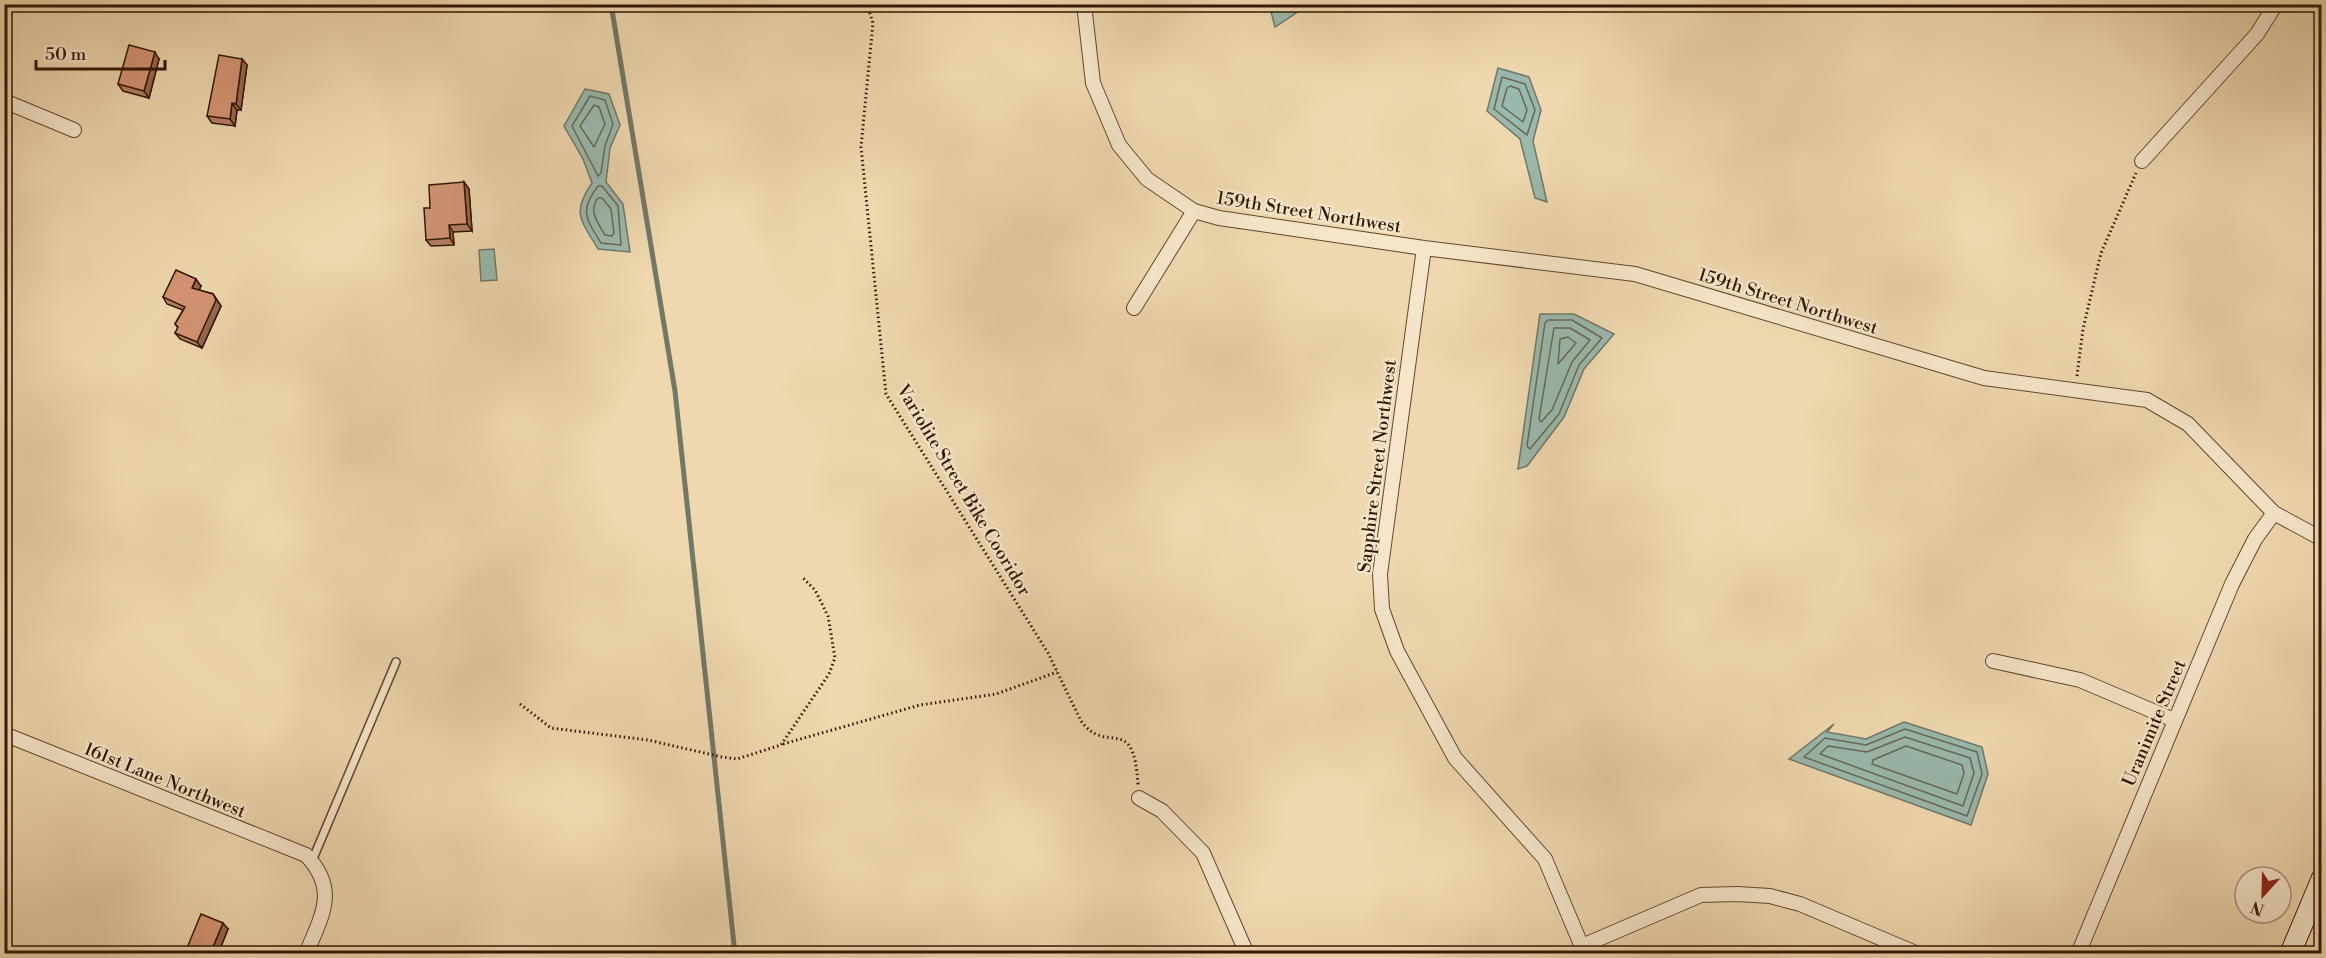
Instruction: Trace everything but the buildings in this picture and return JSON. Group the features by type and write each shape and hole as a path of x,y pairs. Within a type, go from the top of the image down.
{"street":[{"name":"159th Street Northwest","path":"1084,4 1093,83 1119,145 1147,179 1194,211 1219,218 1424,248 1635,274 1984,378 2147,400 2188,424 2274,513 2322,539"},
{"path":"2142,161 2256,34 2276,4"},
{"path":"4,101 74,130"},
{"path":"1134,308 1194,211"},
{"name":"Sapphire Street Northwest","path":"1424,248 1380,574 1382,609 1397,651 1455,758 1545,859 1583,950"},
{"name":"Uranimite Street","path":"2078,954 2232,584 2255,539 2274,513"},
{"path":"1993,661 2080,680 2174,720"},
{"name":"161st Lane Northwest","path":"4,734 306,855 312,861"},
{"path":"1139,798 1162,811 1203,853 1247,954"},
{"path":"306,954 322,915 326,886 319,869 312,861"},
{"path":"2290,954 2322,878"},
{"path":"1583,950 1701,896 1737,894 1770,896 1800,904 1917,954"}],"lane":[{"path":"312,861 396,662"}],"path":[{"name":"Variolite Street Bike Cooridor","path":"867,4 873,23 861,147 886,394 1057,672 1088,730 1121,739 1131,746 1137,760 1139,798"},
{"path":"2076,390 2083,329 2101,253 2142,161"},
{"path":"781,745 829,674 835,658 828,616 815,590 803,578"},
{"path":"520,704 551,728 648,740 736,759 920,705 996,694 1057,672"}],"water":[{"path":"1269,4 1308,4 1308,5 1275,27"},
{"path":"1498,68 1529,77 1541,110 1533,141 1547,202 1535,198 1520,139 1487,111"},
{"path":"585,89 609,94 620,125 610,148 606,182 623,204 630,252 598,249 581,216 582,202 592,183 583,159 564,126"},
{"path":"494,249 497,280 481,281 479,250"},
{"path":"1540,314 1574,314 1614,334 1584,369 1564,417 1527,466 1518,469"},
{"path":"1904,722 1982,747 1988,774 1971,825 1789,759 1834,724 1827,732 1866,739"}],"waterway":[{"path":"611,4 675,391 735,954"}]}
